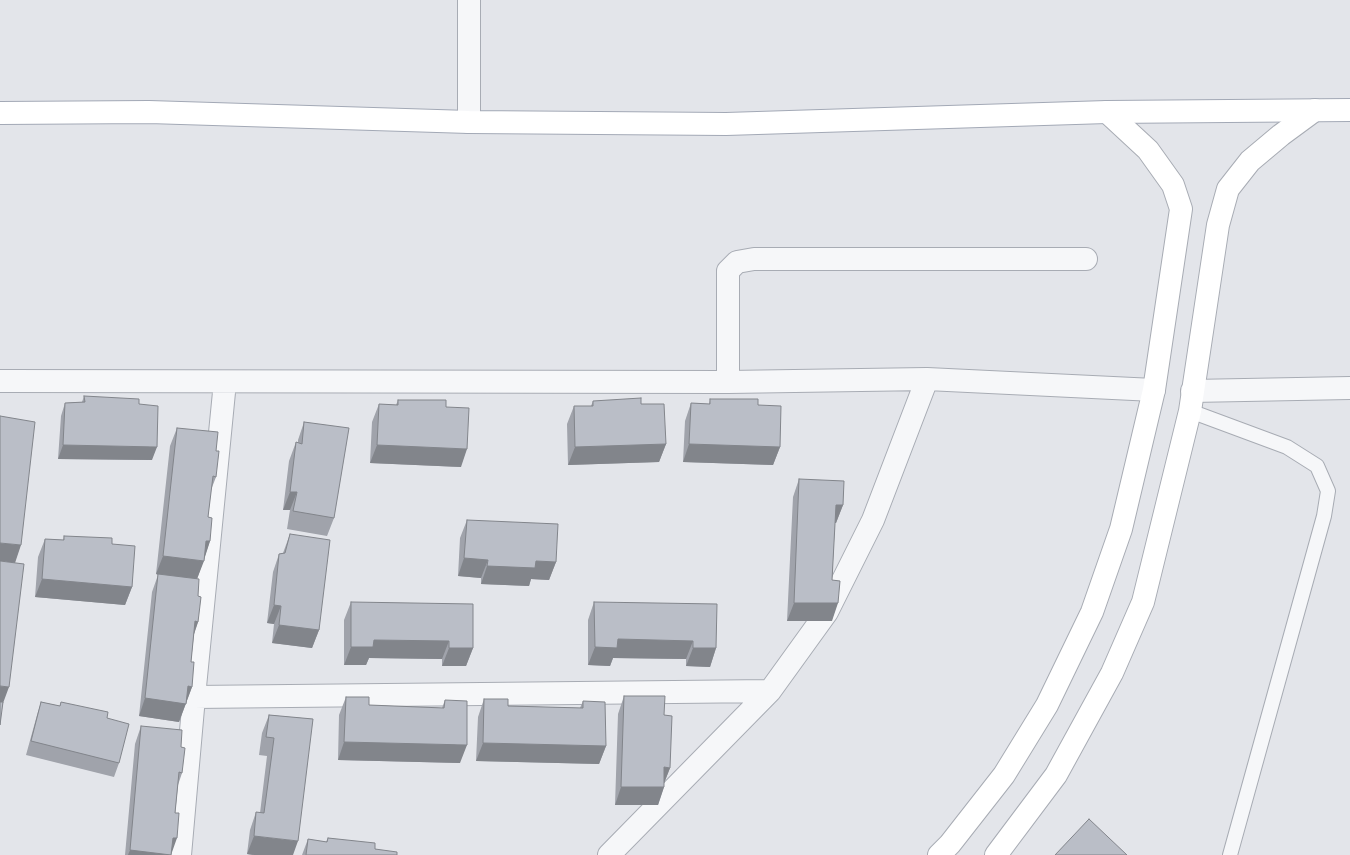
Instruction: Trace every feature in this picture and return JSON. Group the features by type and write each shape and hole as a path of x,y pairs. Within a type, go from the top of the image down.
{"main road":[{"path":"996,855 1056,775 1112,673 1143,602 1191,401 1218,226 1228,189 1250,161 1314,110"},
{"path":"0,113 149,112 469,122 726,124 1107,112 1350,110"},
{"path":"939,855 950,844 1004,775 1048,705 1092,612 1121,529 1154,390 1181,209 1173,185 1148,150 1107,112"}],"street":[{"path":"469,0 469,122"},
{"path":"728,382 728,271 737,262 754,258 1086,259"},
{"path":"0,381 728,382 927,379 1154,390"},
{"path":"609,855 770,691 827,612 872,520 927,379"},
{"path":"180,855 225,382"},
{"path":"1191,401 1350,388"},
{"path":"194,697 770,691"}],"lane":[{"path":"1191,401 1287,447 1317,466 1328,491 1324,516 1230,855"}],"building":[{"path":"84,396 139,399 139,404 158,406 157,447 63,445 65,403 85,402"},
{"path":"641,398 641,404 664,404 666,444 575,447 574,406 593,406 593,401"},
{"path":"710,399 758,399 758,405 781,406 780,447 689,444 691,403 710,404"},
{"path":"398,400 446,400 446,407 469,408 467,449 377,445 379,404 398,405"},
{"path":"0,416 35,422 21,545 0,543"},
{"path":"304,422 349,428 334,518 293,511 297,492 290,492 296,442 302,444"},
{"path":"177,428 218,432 216,451 219,451 216,477 213,476 208,517 212,518 210,541 206,541 204,561 163,556"},
{"path":"799,479 844,481 843,505 836,505 832,580 840,581 838,603 794,603"},
{"path":"467,520 558,524 556,562 536,561 535,568 487,566 488,560 464,558"},
{"path":"290,534 330,540 319,630 279,625 281,606 274,605 279,554 285,553"},
{"path":"64,536 112,538 112,544 135,546 132,587 42,579 45,539 64,540"},
{"path":"0,561 24,564 9,687 0,686"},
{"path":"158,574 199,579 198,596 201,597 198,622 195,621 191,662 194,662 192,687 188,686 186,704 145,698"},
{"path":"351,602 473,604 473,648 449,648 449,641 374,640 373,647 351,647"},
{"path":"594,602 717,604 716,648 693,648 693,641 618,639 617,648 595,647"},
{"path":"624,696 665,696 664,715 672,716 670,768 664,767 664,787 621,787"},
{"path":"346,697 369,697 369,705 444,708 445,700 467,701 467,745 344,742"},
{"path":"484,699 508,699 508,706 583,708 583,701 605,702 606,746 483,743"},
{"path":"0,702 3,702 0,725"},
{"path":"41,702 60,706 61,702 108,712 107,718 129,724 119,763 31,741"},
{"path":"269,715 313,719 298,841 254,836 256,812 264,813 274,738 266,737"},
{"path":"141,726 182,730 181,747 185,748 182,773 179,772 175,813 179,813 177,838 173,838 171,855 130,850"},
{"path":"1089,819 1127,855 1055,855"},
{"path":"328,838 375,843 375,849 397,852 397,855 306,855 308,839 327,842"}]}
